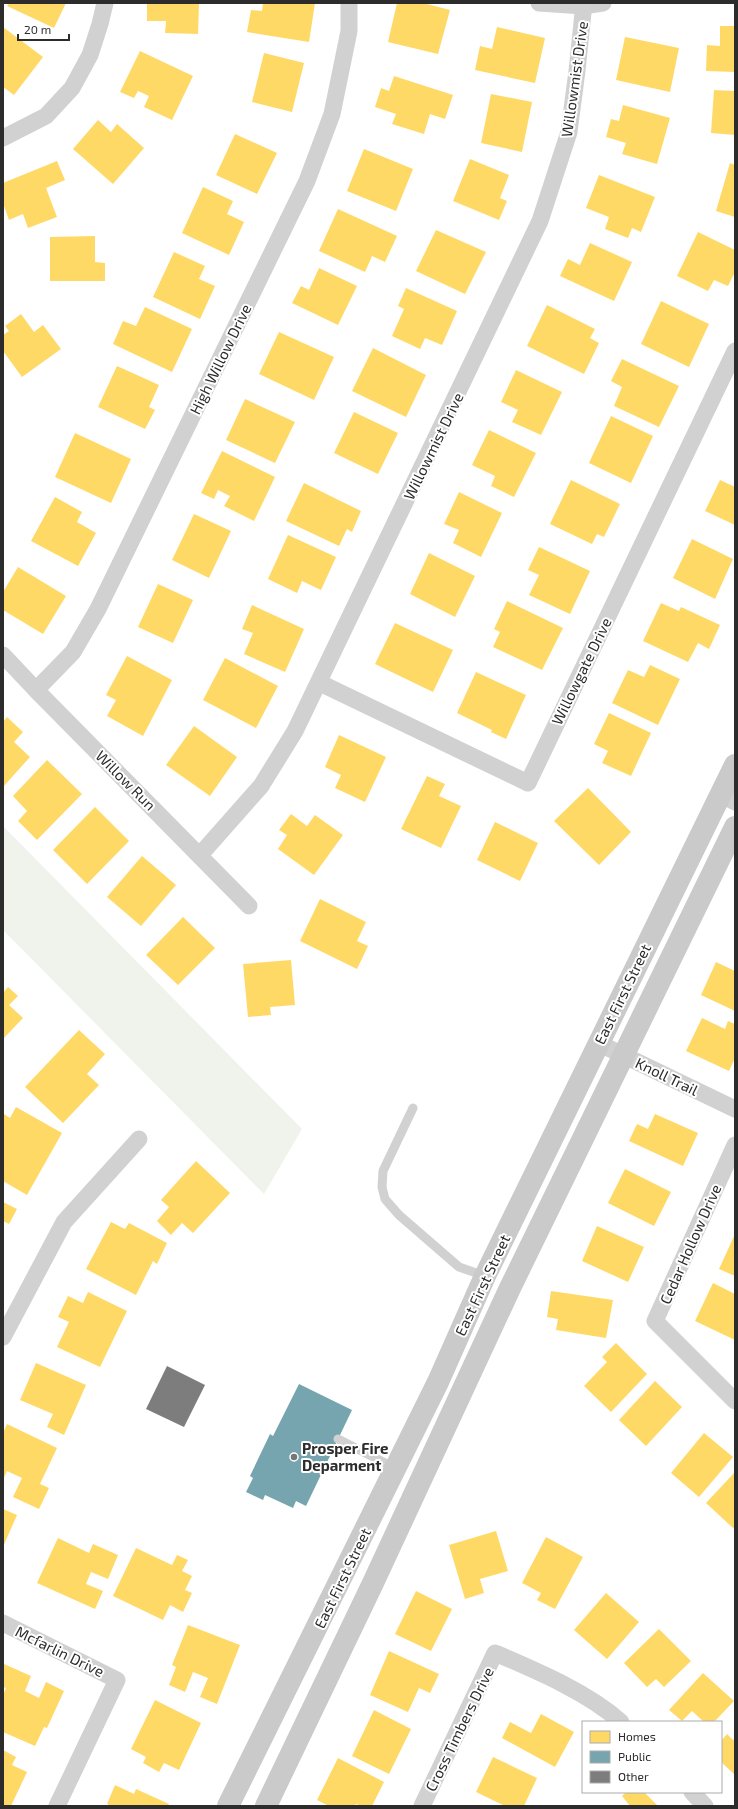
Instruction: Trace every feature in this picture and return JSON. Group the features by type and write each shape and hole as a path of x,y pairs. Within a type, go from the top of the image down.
{"main road":[{"name":"East First Street","path":"228,1806 438,1382 485,1276 598,1043 727,798 735,765"},
{"name":"East First Street","path":"266,1806 373,1583 510,1288 735,827"},
{"path":"485,1276 510,1288"},
{"path":"395,1468 421,1480"},
{"path":"346,1570 373,1583"}],"street":[{"path":"3,138 46,116 72,88 90,55 105,3"},
{"name":"High Willow Drive","path":"36,690 73,652 98,609 307,181 332,114 349,31 349,3"},
{"path":"540,3 584,5 603,3"},
{"name":"Willowmist Drive","path":"200,855 261,786 295,731 320,683 540,221 568,132 584,5"},
{"name":"Willowgate Drive","path":"320,683 528,783 735,351"},
{"name":"Willow Run","path":"3,655 249,906"},
{"name":"Knoll Trail","path":"598,1043 735,1109"},
{"path":"3,1337 64,1222 139,1139"},
{"name":"Cedar Hollow Drive","path":"735,1145 655,1320 735,1402"},
{"name":"Mcfarlin Drive","path":"3,1623 117,1680 57,1806"},
{"name":"Cross Timbers Drive","path":"422,1806 495,1653 549,1677 610,1713 620,1721"},
{"path":"693,1793 705,1806"}],"lane":[{"path":"412,1108 382,1171 382,1187 385,1199 399,1215 459,1267 485,1276"},
{"path":"338,1439 395,1468"}],"shaded area":[{"path":"3,826 302,1129 264,1194 3,930"}],"building: Homes":[{"path":"9,3 66,3 54,28 7,6"},
{"path":"147,3 199,3 198,34 165,33 166,21 147,21"},
{"path":"263,3 315,3 309,42 247,32 251,10 262,11"},
{"path":"397,3 423,3 450,10 438,54 388,42"},
{"path":"720,26 735,26 735,72 706,71 707,45 720,46"},
{"path":"3,27 43,57 14,95 3,87"},
{"path":"497,27 545,38 535,83 475,70 480,46 492,49"},
{"path":"625,37 679,48 670,92 616,80"},
{"path":"140,51 193,76 172,120 144,107 149,96 138,91 134,98 120,92"},
{"path":"264,53 304,63 292,112 252,102"},
{"path":"394,76 453,95 445,119 430,114 424,134 392,124 396,114 375,107 381,88 389,91"},
{"path":"714,90 735,91 735,135 711,133"},
{"path":"491,94 532,102 522,152 481,143"},
{"path":"623,105 670,118 657,164 622,154 626,143 606,137 611,119 619,121"},
{"path":"98,120 111,132 117,124 144,148 113,184 73,149"},
{"path":"235,134 277,153 257,194 216,175"},
{"path":"364,149 413,169 396,211 347,191"},
{"path":"470,159 509,175 500,198 507,201 499,220 453,201"},
{"path":"57,161 65,180 46,188 57,217 28,228 23,214 9,220 3,203 3,183"},
{"path":"730,163 735,165 735,217 716,211"},
{"path":"599,175 655,197 641,232 632,228 628,238 605,229 609,217 586,208"},
{"path":"203,187 233,201 227,214 244,222 229,255 182,233"},
{"path":"338,209 397,236 385,262 372,256 365,272 319,251"},
{"path":"436,230 486,252 465,294 416,271"},
{"path":"698,232 735,250 735,272 728,286 714,280 708,291 677,276"},
{"path":"95,236 95,262 105,263 105,281 50,281 50,237"},
{"path":"590,243 632,262 614,301 560,276 568,259 580,265"},
{"path":"174,252 205,266 199,279 215,286 200,319 153,297"},
{"path":"319,268 357,286 338,325 292,303 301,286 309,290"},
{"path":"406,288 457,311 442,345 425,338 420,349 392,336 404,309 398,306"},
{"path":"661,301 709,324 689,367 641,344"},
{"path":"547,305 595,329 590,338 599,343 584,374 527,346"},
{"path":"145,307 192,329 172,372 113,344 123,321 136,326"},
{"path":"21,314 34,332 43,325 61,349 22,377 3,351 3,335 9,331 5,326"},
{"path":"279,332 334,357 314,400 259,374"},
{"path":"373,348 426,375 406,417 352,391"},
{"path":"622,359 679,386 659,427 614,406 622,387 611,381"},
{"path":"117,366 159,385 149,407 155,410 145,429 98,407"},
{"path":"516,370 562,392 541,435 512,422 518,410 501,402"},
{"path":"245,399 295,422 275,463 226,440"},
{"path":"354,412 398,433 378,474 334,453"},
{"path":"611,416 653,436 631,483 589,463"},
{"path":"489,430 536,453 514,497 491,486 495,476 472,465"},
{"path":"75,433 131,459 111,503 55,477"},
{"path":"222,451 275,477 254,521 224,506 230,496 218,490 214,499 201,493"},
{"path":"571,480 620,504 604,537 597,534 592,544 550,524"},
{"path":"720,480 735,487 735,525 705,511"},
{"path":"304,483 361,511 352,532 347,529 339,546 286,521"},
{"path":"459,492 502,513 481,557 453,543 459,530 444,524"},
{"path":"55,497 82,512 77,522 96,533 78,566 31,541"},
{"path":"194,514 231,531 209,578 172,560"},
{"path":"288,535 336,557 321,590 302,581 297,593 268,579"},
{"path":"692,539 733,559 715,599 673,578"},
{"path":"539,547 590,571 570,614 529,595 539,575 528,570"},
{"path":"429,553 475,576 455,617 410,594"},
{"path":"18,567 66,596 43,634 3,610 3,592"},
{"path":"158,584 193,600 173,643 138,627"},
{"path":"507,601 563,628 542,670 493,647 500,632 494,629"},
{"path":"661,603 679,611 681,607 720,625 709,649 698,643 688,662 643,641"},
{"path":"252,605 304,629 285,672 244,654 253,633 242,629"},
{"path":"395,623 453,650 433,692 375,664"},
{"path":"127,656 172,680 143,736 107,716 116,700 106,695"},
{"path":"225,658 278,686 256,728 203,700"},
{"path":"650,665 680,679 658,725 612,703 628,670 644,677"},
{"path":"476,672 526,695 506,739 491,732 492,730 457,713"},
{"path":"609,713 651,733 631,776 602,763 608,751 594,744"},
{"path":"7,717 23,732 14,742 30,757 3,787 3,722"},
{"path":"194,726 237,757 210,796 166,765"},
{"path":"339,735 386,757 365,802 335,788 341,775 325,767"},
{"path":"47,760 82,794 37,840 18,821 27,811 13,796"},
{"path":"427,776 445,784 439,796 461,806 441,848 401,829"},
{"path":"588,788 631,832 599,865 554,821"},
{"path":"95,807 129,841 87,884 53,850"},
{"path":"291,814 307,826 315,815 343,835 314,875 278,849 287,835 279,830"},
{"path":"495,822 538,843 520,881 477,860"},
{"path":"142,856 176,885 141,926 107,897"},
{"path":"320,899 366,922 357,941 368,946 357,969 300,941"},
{"path":"183,917 215,948 178,985 146,955"},
{"path":"291,960 295,1005 270,1007 271,1015 248,1017 243,964"},
{"path":"716,962 735,971 735,1011 701,995"},
{"path":"8,987 18,996 9,1005 23,1018 3,1039 3,993"},
{"path":"702,1018 725,1029 728,1021 735,1024 735,1058 729,1071 686,1051"},
{"path":"79,1030 105,1054 87,1074 99,1085 63,1123 25,1087"},
{"path":"16,1107 62,1133 27,1195 3,1181 3,1116 4,1114 10,1118"},
{"path":"655,1114 698,1133 683,1166 629,1141 637,1124 648,1129"},
{"path":"196,1161 230,1193 193,1233 182,1223 171,1235 157,1221 169,1207 161,1200"},
{"path":"625,1169 671,1192 654,1226 608,1203"},
{"path":"3,1202 17,1209 9,1224 3,1221"},
{"path":"111,1222 125,1229 129,1223 167,1243 157,1264 153,1261 136,1295 86,1269"},
{"path":"597,1226 644,1247 628,1282 582,1261"},
{"path":"735,1234 735,1276 719,1269"},
{"path":"713,1283 735,1294 735,1340 695,1321"},
{"path":"551,1291 613,1300 606,1338 556,1330 558,1319 547,1317"},
{"path":"88,1292 127,1311 100,1367 57,1347 69,1322 58,1317 68,1296 83,1303"},
{"path":"616,1343 647,1374 611,1412 584,1386 607,1362 602,1357"},
{"path":"36,1363 86,1385 64,1435 47,1427 53,1414 20,1400"},
{"path":"655,1381 682,1407 646,1446 619,1420"},
{"path":"7,1424 57,1448 40,1484 49,1488 39,1509 13,1497 22,1478 7,1471 3,1480 3,1433"},
{"path":"704,1433 733,1457 699,1497 671,1473"},
{"path":"735,1472 735,1527 733,1528 706,1503"},
{"path":"3,1509 17,1515 3,1547"},
{"path":"496,1531 508,1571 480,1579 484,1593 465,1599 449,1545"},
{"path":"546,1537 583,1557 555,1609 537,1600 541,1593 522,1583"},
{"path":"58,1538 89,1553 93,1544 118,1555 108,1579 91,1572 86,1584 103,1591 95,1609 37,1583"},
{"path":"136,1548 172,1565 177,1555 188,1560 182,1571 192,1576 185,1590 192,1593 183,1612 170,1605 163,1620 113,1596"},
{"path":"416,1591 452,1609 431,1651 395,1634"},
{"path":"606,1593 639,1622 607,1659 574,1630"},
{"path":"188,1625 240,1645 217,1704 200,1697 208,1678 193,1672 185,1692 169,1685 176,1667 172,1665"},
{"path":"659,1629 691,1661 664,1687 656,1679 647,1687 624,1663"},
{"path":"389,1651 439,1674 430,1693 419,1688 408,1712 370,1695"},
{"path":"4,1664 31,1676 25,1691 39,1698 46,1682 64,1691 47,1728 44,1727 35,1746 3,1732 3,1695 6,1688 3,1687"},
{"path":"703,1673 734,1701 715,1721 703,1721 692,1711 682,1721 669,1710"},
{"path":"155,1700 201,1723 179,1770 164,1763 159,1772 143,1763 146,1757 131,1749"},
{"path":"374,1710 411,1729 389,1774 352,1756"},
{"path":"541,1714 574,1732 555,1767 502,1738 510,1722 531,1733"},
{"path":"727,1734 733,1740 735,1738 735,1775 722,1763 722,1740"},
{"path":"3,1750 16,1757 12,1765 27,1772 11,1806 3,1806"},
{"path":"493,1757 537,1778 524,1806 505,1806 476,1792"},
{"path":"338,1758 384,1782 372,1806 361,1806 356,1804 355,1806 329,1806 317,1800"},
{"path":"115,1785 134,1794 136,1789 169,1804 168,1806 111,1806 107,1804"},
{"path":"625,1793 645,1793 658,1806 630,1806 622,1796"}],"building: Public":[{"name":"Prosper Fire Deparment","path":"299,1384 352,1410 306,1506 296,1501 293,1508 265,1495 263,1500 246,1492 253,1478 250,1476 270,1434 273,1436"}],"building: Other":[{"path":"167,1366 205,1385 184,1427 146,1409"}],"place":[{"name":"Prosper Fire Deparment","path":"294,1457"}]}
